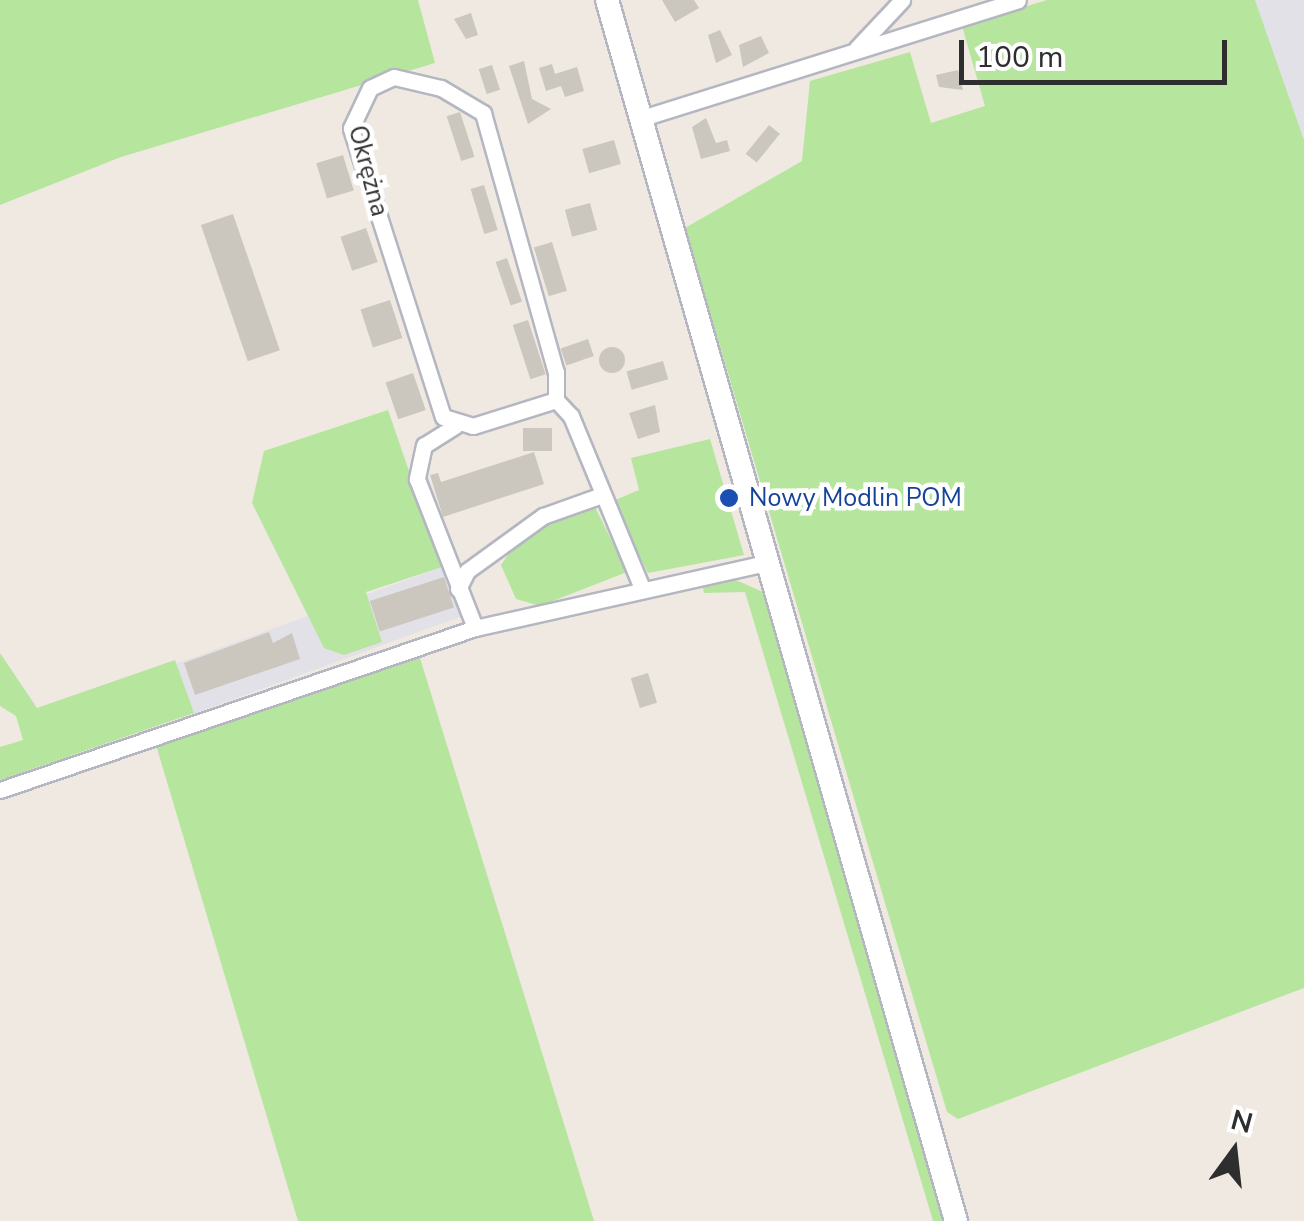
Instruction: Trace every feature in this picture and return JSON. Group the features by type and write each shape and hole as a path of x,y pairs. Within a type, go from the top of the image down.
{"street":[{"path":"606,0 956,1221"},
{"path":"853,52 902,0"},
{"path":"640,119 1018,0"},
{"name":"Okrężna","path":"455,426 443,417 351,128 355,105 394,77 441,88 483,113 556,372 556,400 571,416 642,588"},
{"path":"474,628 417,479 424,445 455,426 556,400"},
{"path":"458,589 478,562 543,516 602,495"},
{"path":"0,790 474,628 766,563"}],"shaded area":[{"path":"1255,0 1304,0 1304,140"},
{"path":"442,567 460,617 194,714 176,664"}],"green space":[{"path":"0,0 418,0 435,63 121,157 0,205"},
{"path":"1047,0 1255,0 1304,140 1304,988 958,1119 947,1112 685,228 802,161 810,81 910,52 931,123 985,106 962,26"},
{"path":"388,410 442,567 366,592 382,642 344,655 324,648 252,503 264,451"},
{"path":"710,439 744,555 648,573 613,501 639,490 631,458"},
{"path":"595,507 627,572 540,606 516,599 501,565 510,552 550,522"},
{"path":"736,580 763,592 945,1221 933,1221 745,592 704,593 702,584"},
{"path":"0,653 37,708 175,660 194,713 0,780 0,747 23,740 16,716 0,706"},
{"path":"420,658 594,1221 298,1221 156,745"}],"building":[{"path":"662,0 694,0 699,8 675,22"},
{"path":"471,13 478,35 466,39 454,19"},
{"path":"720,30 732,55 716,63 708,35"},
{"path":"761,36 769,53 743,67 739,45"},
{"path":"524,61 532,99 551,109 528,124 509,66"},
{"path":"552,64 555,74 577,67 584,91 565,97 561,86 546,91 539,68"},
{"path":"492,65 500,90 487,94 479,69"},
{"path":"958,70 963,90 939,87 936,75"},
{"path":"460,112 475,157 461,161 447,116"},
{"path":"706,118 716,143 727,140 730,151 701,159 692,127"},
{"path":"769,125 780,134 757,163 746,154"},
{"path":"614,140 621,164 589,173 582,149"},
{"path":"343,155 354,190 327,199 316,163"},
{"path":"484,185 498,230 484,234 471,189"},
{"path":"590,203 597,230 572,237 565,210"},
{"path":"233,214 280,350 248,361 201,225"},
{"path":"366,228 378,262 352,271 340,237"},
{"path":"552,242 567,291 549,296 534,248"},
{"path":"507,258 522,301 511,305 496,262"},
{"path":"390,300 402,338 373,348 361,310"},
{"path":"528,320 546,374 530,379 513,325"},
{"path":"588,339 594,356 566,365 561,348"},
{"path":"612,347 621,351 625,360 621,369 612,373 603,369 599,360 603,351"},
{"path":"663,361 668,379 632,390 626,371"},
{"path":"413,373 426,410 398,419 386,382"},
{"path":"655,405 660,432 638,439 629,413"},
{"path":"523,428 552,428 552,451 523,451"},
{"path":"534,452 544,484 443,517 430,475 438,473 441,482"},
{"path":"444,577 454,607 380,632 370,601"},
{"path":"269,632 273,643 292,633 300,659 195,695 184,663"},
{"path":"648,673 657,703 640,708 631,678"}],"place":[{"name":"Nowy Modlin POM","path":"729,498"}]}
